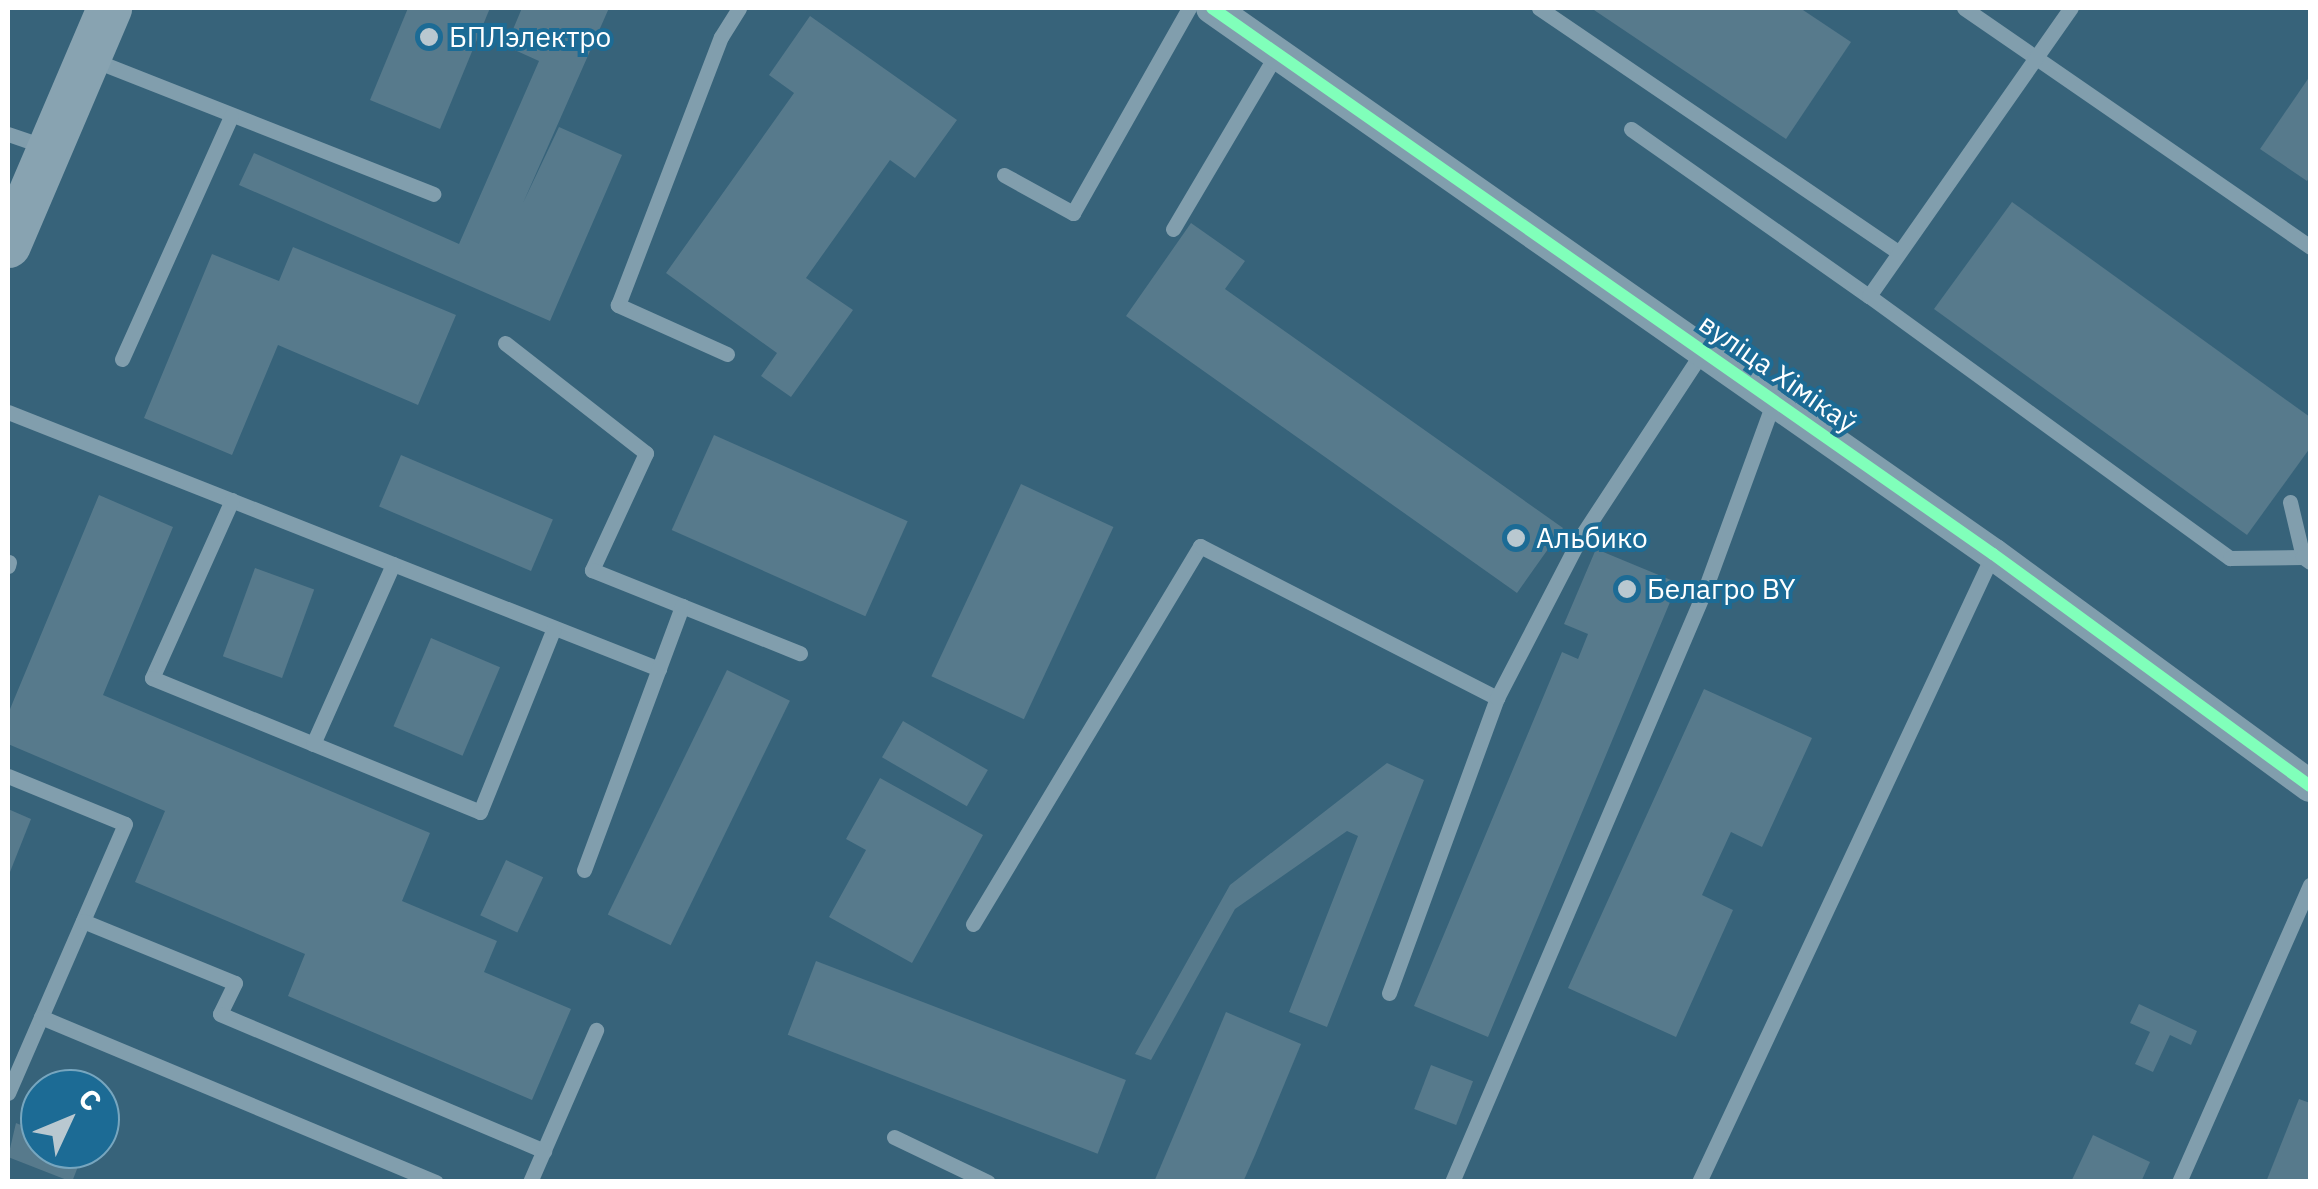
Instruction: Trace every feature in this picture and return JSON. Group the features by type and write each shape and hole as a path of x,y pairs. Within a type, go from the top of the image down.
{"main road":[{"path":"8,245 28,141 87,57 109,8"}],"street":[{"name":"вуліца Хімікаў","path":"1212,8 1992,554 2310,786"}],"lane":[{"path":"727,354 618,305 721,37 739,8"},
{"path":"1004,175 1073,213 1189,8"},
{"path":"1540,8 1897,251"},
{"path":"1964,8 2310,247"},
{"path":"1869,296 2071,8"},
{"path":"1173,229 1277,54"},
{"path":"87,57 433,194"},
{"path":"122,359 231,116"},
{"path":"1631,129 2230,558 2307,560 2290,502"},
{"path":"505,342 646,453 592,570 800,654"},
{"path":"1390,993 1496,698 1580,538 1703,351"},
{"path":"1452,1182 1704,592 1774,401"},
{"path":"8,412 659,669"},
{"path":"232,500 152,678 480,812 554,628"},
{"path":"973,924 1200,546 1496,698"},
{"path":"1698,1182 1992,554"},
{"path":"312,744 393,564"},
{"path":"584,870 682,606"},
{"path":"8,776 125,824 8,1093"},
{"path":"2179,1182 2310,885"},
{"path":"83,920 235,983 220,1014 544,1150"},
{"path":"41,1017 436,1182"},
{"path":"530,1182 596,1030"},
{"path":"894,1137 988,1182"}],"building":[{"path":"408,8 490,8 440,129 370,100"},
{"path":"522,8 609,8 523,203 559,127 622,155 550,321 239,185 254,153 459,244 539,61 506,46"},
{"path":"1591,8 1800,8 1851,42 1786,139"},
{"path":"810,16 957,120 915,178 890,160 806,278 853,310 791,397 761,376 777,353 666,273 794,93 769,75"},
{"path":"2310,76 2310,176 2307,181 2260,149"},
{"path":"2012,202 2310,417 2310,448 2247,535 1934,309"},
{"path":"1191,223 1245,261 1225,289 1563,528 1517,593 1126,316"},
{"path":"293,247 456,315 418,405 278,345 232,455 144,418 212,254 279,281"},
{"path":"714,435 908,521 865,616 672,530"},
{"path":"401,455 553,519 531,571 379,507"},
{"path":"1021,484 1113,527 1024,719 931,676"},
{"path":"99,495 173,527 103,695 430,833 402,901 497,941 484,972 571,1009 532,1100 288,996 305,954 135,882 165,811 8,744 8,714"},
{"path":"1596,549 1678,583 1488,1037 1414,1006 1562,652 1578,659 1588,634 1564,624"},
{"path":"255,568 314,590 282,678 223,656"},
{"path":"431,638 500,667 463,756 393,726"},
{"path":"727,670 790,701 671,945 608,914"},
{"path":"1704,689 1812,738 1762,847 1731,832 1702,895 1733,910 1676,1037 1568,988"},
{"path":"903,721 988,770 967,806 882,757"},
{"path":"1387,763 1424,780 1327,1027 1289,1012 1358,836 1347,831 1235,909 1151,1060 1135,1054 1230,885"},
{"path":"880,778 983,835 912,963 829,917 866,850 846,839"},
{"path":"8,809 31,819 8,877"},
{"path":"506,860 543,877 517,933 480,915"},
{"path":"816,961 1126,1080 1098,1154 788,1035"},
{"path":"2139,1004 2197,1031 2191,1045 2170,1035 2153,1072 2135,1064 2150,1032 2130,1023"},
{"path":"1226,1012 1301,1044 1255,1155 1243,1182 1154,1182"},
{"path":"1431,1065 1473,1081 1456,1125 1414,1109"},
{"path":"2299,1099 2310,1103 2310,1182 2266,1182"},
{"path":"16,1123 20,1125 20,1162 8,1157"},
{"path":"2093,1135 2150,1162 2141,1182 2071,1182"},
{"path":"39,1169 77,1169 72,1182"}],"cycle path":[{"path":"1212,8 1993,554 2310,786"}],"place":[{"name":"БПЛэлектро","path":"429,37"},
{"name":"Альбико","path":"1516,538"},
{"name":"Белагро BY","path":"1627,589"}]}
